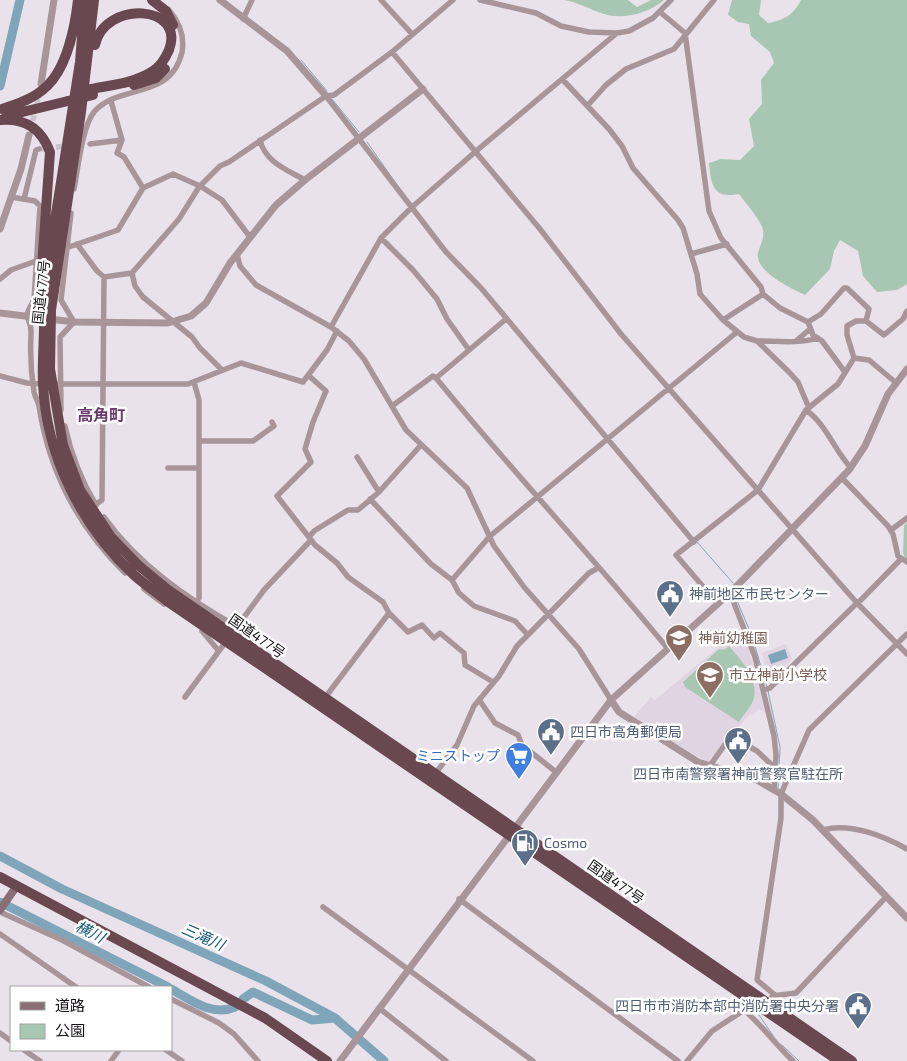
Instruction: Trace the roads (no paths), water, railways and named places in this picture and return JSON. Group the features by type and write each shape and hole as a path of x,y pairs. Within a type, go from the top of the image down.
{"highway":[{"path":"17,111 51,82 64,59 78,0"},
{"name":"国道477号","path":"85,0 80,62 52,239 47,316 47,384 53,448 64,479 86,517 112,552 134,575 167,601 230,633"},
{"name":"国道477号","path":"47,316 81,112 94,0"},
{"path":"92,92 148,82 163,72 170,64 176,44 174,27 166,11 152,0"},
{"path":"1,114 17,111 67,98 92,92 127,83 152,72 160,66 170,46 171,37 169,29 163,20 148,9 134,6 113,13 104,22 96,36 85,102 81,112"},
{"path":"17,111 25,122 40,132 50,152 42,267 47,316"},
{"name":"国道477号","path":"47,384 63,445 80,490 89,507 112,537 138,565 194,604 323,702 758,1001 852,1061"},
{"name":"国道477号","path":"323,702 435,774 511,831"},
{"path":"0,877 265,1018 327,1061"},
{"name":"国道477号","path":"758,1001 839,1061"}],"main road":[{"path":"0,911 16,887"}],"street":[{"path":"41,84 54,0"},
{"path":"74,322 62,300 73,192 88,123 95,110 110,101 160,83 168,77 179,60 183,45 180,26 172,13 158,0"},
{"path":"220,0 288,51 360,139 446,252 476,282 695,541"},
{"path":"243,19 252,0"},
{"path":"381,0 412,34"},
{"path":"77,244 97,271 104,277 132,273 179,220 200,186 220,166 326,96 334,95 392,52 453,0"},
{"path":"480,0 536,13 561,26 589,32 617,33 629,31 660,12 671,0"},
{"path":"588,105 606,85 626,69 674,49 685,33 714,0"},
{"path":"660,12 685,33 710,211 727,244 761,288 763,294 780,308 808,322 810,329 844,372"},
{"path":"0,376 47,384 194,382 241,363 303,382 327,350 334,329 381,238 411,208 475,152 617,33"},
{"path":"392,52 540,229 621,334 857,603 907,654"},
{"path":"562,79 588,105 622,146 641,179 678,220 683,228 691,254 700,294 722,320 737,332 757,341 798,382 808,409 836,444 841,458 851,468"},
{"path":"0,313 26,317 47,316 74,322 176,322 198,311 236,254 276,206 305,180 423,88"},
{"path":"110,101 122,140 117,152 124,157 143,188"},
{"path":"0,228 22,169 30,135"},
{"path":"90,144 122,140"},
{"path":"260,140 262,147 273,162 305,180"},
{"path":"24,199 36,150 39,149"},
{"path":"66,248 118,230 143,188 173,174 200,186 222,200 250,237"},
{"path":"11,197 35,201 40,206 34,300 26,317 31,328 30,352 60,406 70,451 95,505 131,550 194,604 199,598 199,400 194,382"},
{"path":"381,238 413,270 437,299 447,319 469,350"},
{"path":"691,254 727,244"},
{"path":"236,254 240,266 256,285 334,329 364,358 406,430 467,488 494,546 519,580 579,649 620,712 709,767 757,780 777,792 823,830 907,918"},
{"path":"0,279 11,270 36,261"},
{"path":"132,273 135,286 143,298 176,322 222,370"},
{"path":"95,505 102,500 104,277"},
{"path":"808,322 821,314 844,288 847,288 869,309 866,320"},
{"path":"722,320 763,294"},
{"path":"866,320 884,335 903,319 907,311"},
{"path":"436,378 506,319"},
{"path":"854,358 846,330 851,323 866,320"},
{"path":"74,322 60,337 47,384 41,424 52,462 82,522 108,556 154,598 207,634 211,643 218,650"},
{"path":"796,341 810,329"},
{"path":"452,580 490,536 737,332"},
{"path":"757,341 806,342 818,338"},
{"path":"718,604 676,555 758,490 808,409 831,391 854,358"},
{"path":"854,358 869,360 895,382"},
{"path":"342,1059 407,969 611,700 730,593 851,468 865,446 895,382 907,369"},
{"path":"308,375 326,391 312,422 306,449 311,462 277,496 310,539 337,563 348,577 383,602 389,613 408,632 422,626 434,638 440,633 464,653 465,665 493,682"},
{"path":"392,406 433,376 436,378 668,649"},
{"path":"199,441 253,441 274,426 272,422"},
{"path":"185,697 230,633 274,577 310,539 314,531 348,510 358,510 379,492 422,445"},
{"path":"357,457 379,492"},
{"path":"168,468 199,468"},
{"path":"766,689 904,560 898,556 891,530 842,478"},
{"path":"370,499 431,564 452,580 459,593 474,606 515,621 527,634"},
{"path":"891,530 907,518"},
{"path":"435,774 457,745 474,706 480,701 527,634 589,573 598,568"},
{"path":"730,593 766,689 776,747 775,768 781,818 757,980 776,996"},
{"path":"323,702 389,613"},
{"path":"777,792 809,730 907,634"},
{"path":"480,701 495,723 518,735 522,745 556,772"},
{"path":"709,767 731,736 757,750 775,768"},
{"path":"823,830 831,828 873,832 885,836 907,849"},
{"path":"687,1061 712,1031 743,1009 758,1001 796,993 886,897"},
{"path":"459,900 678,1061"},
{"path":"323,907 533,1061"},
{"path":"0,911 62,940 147,986"},
{"path":"0,934 75,986"},
{"path":"172,1000 234,1034 258,1061"},
{"path":"378,1009 446,1061"},
{"path":"743,1009 759,1022 773,1043 793,1061"},
{"path":"25,1051 40,1061"},
{"path":"167,1051 182,1061"}],"water":[{"path":"785,649 788,658 771,664 768,655"}],"waterway":[{"name":"三滝川","path":"0,86 20,0"},
{"path":"301,60 327,91"},
{"path":"332,99 359,132"},
{"path":"367,142 395,182"},
{"path":"697,542 733,583"},
{"path":"735,596 752,636 767,687"},
{"path":"768,691 780,747 778,788"},
{"name":"三滝川","path":"0,856 62,889 266,981 335,1018 384,1061"},
{"name":"横川","path":"0,902 166,986"},
{"name":"横川","path":"172,990 210,1009 226,1010 235,1007"},
{"name":"横川","path":"243,999 253,992 312,1020 335,1018"},
{"path":"759,1015 774,1037"},
{"path":"782,1045 799,1061"}],"tunnel":[{"path":"31,129 39,94"},
{"path":"39,149 67,146"}],"place":[{"name":"神前地区市民センター","path":"670,618"},
{"name":"神前幼稚園","path":"679,662"},
{"name":"市立神前小学校","path":"710,699"},
{"name":"四日市高角郵便局","path":"551,756"},
{"name":"四日市南警察署神前警察官駐在所","path":"738,765"},
{"name":"ミニストップ","path":"519,780"},
{"name":"Cosmo","path":"525,867"},
{"name":"四日市市消防本部中消防署中央分署","path":"858,1030"}],"district":[{"name":"高角町","path":"101,415"}]}
